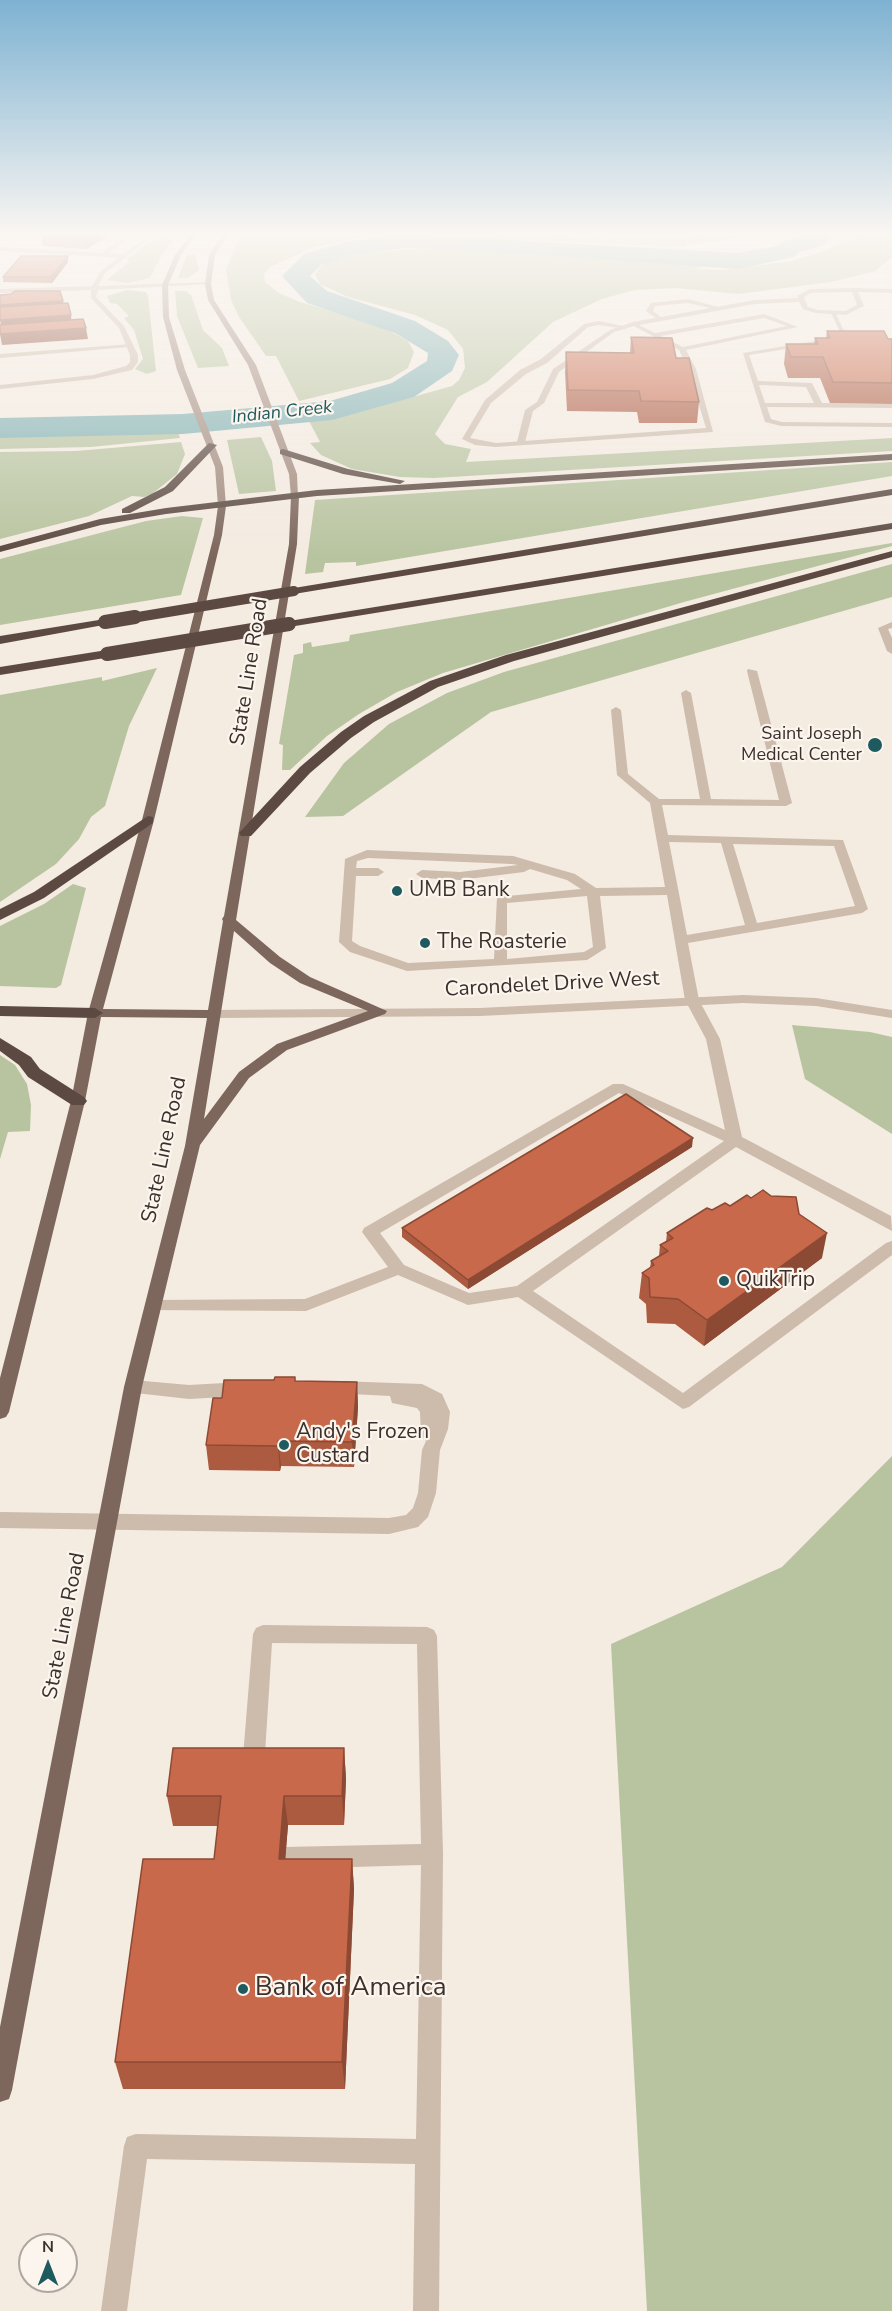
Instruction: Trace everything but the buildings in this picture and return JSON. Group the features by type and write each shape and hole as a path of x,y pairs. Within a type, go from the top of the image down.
{"highway":[{"path":"100,522 169,489 212,445"},
{"path":"283,452 364,476 440,486"},
{"path":"0,549 100,522 166,511 295,496 892,457"},
{"path":"0,640 892,492"},
{"path":"0,671 892,526"},
{"path":"246,833 305,770 346,735 369,719 434,684 510,658 892,554"},
{"path":"0,915 39,895 147,820"},
{"path":"0,1011 95,1012"},
{"path":"0,1043 25,1061 34,1073 78,1101"}],"main road":[{"path":"0,1412 78,1101 95,1012 147,820 218,535 222,506 222,480 212,445 181,370 173,341"},
{"name":"State Line Road","path":"0,2090 134,1387 192,1146 228,919 246,833 293,544 295,496 293,474 252,365 237,341"},
{"path":"228,919 275,960 305,980 380,1011"},
{"path":"192,1146 244,1075 273,1054 315,1033 380,1011"},
{"path":"95,1012 213,1014"}],"street":[{"path":"0,387 93,377 129,368 134,362 127,341"},
{"path":"568,341 544,361 523,372 488,402 466,439 484,445 710,430 692,369 682,349 666,341"},
{"path":"521,442 529,410 540,403 556,371 598,341"},
{"path":"682,349 724,341"},
{"path":"828,341 745,354 768,420 781,424 892,425"},
{"path":"0,356 129,345"},
{"path":"755,383 809,385 819,405"},
{"path":"762,405 892,406"},
{"path":"892,625 883,628 892,651"},
{"path":"616,710 623,775 656,802 786,803 752,671"},
{"path":"686,693 706,802"},
{"path":"656,802 692,1000 713,1039 735,1140"},
{"path":"663,838 839,843 862,909 681,940"},
{"path":"726,840 752,927"},
{"path":"367,854 513,860 536,867 571,877 593,892 600,948 587,956 407,968 355,949 345,942 351,859 367,854"},
{"path":"422,874 460,876 536,867"},
{"path":"350,872 378,872"},
{"path":"500,963 501,900 593,892 672,891"},
{"name":"Carondelet Drive West","path":"213,1014 480,1012 744,999 816,1002 892,1014"},
{"path":"735,1140 521,1291 468,1299 398,1269 370,1232 618,1087 735,1140 885,1220 892,1226"},
{"path":"521,1291 683,1401 892,1247"},
{"path":"153,1306 306,1305 398,1269"},
{"path":"134,1387 189,1392 259,1393"},
{"path":"0,1520 389,1526 411,1522 421,1512 428,1493 431,1450 439,1429 441,1412 436,1399 422,1391 326,1393"},
{"path":"252,1778 263,1634 427,1636 432,1854 426,2311"},
{"path":"285,1858 432,1854"},
{"path":"114,2311 136,2146 427,2151"}],"green space":[{"path":"137,341 153,341 156,371 147,374 135,369 143,359"},
{"path":"187,341 214,341 222,348 229,366 198,368"},
{"path":"256,341 408,341 414,352 408,368 390,379 299,401 276,356 266,356"},
{"path":"457,341 532,341 487,382 458,397 435,434 445,444 471,449 466,462 892,438 892,451 434,478 400,477 352,469 321,455 310,443 320,442 309,421 355,413 452,386 459,380 465,368 463,349"},
{"path":"178,431 180,438 91,447 0,449 0,434"},
{"path":"261,437 272,461 276,491 239,494 227,440"},
{"path":"181,442 185,454 177,474 152,494 144,497 132,496 89,516 0,539 0,452 76,451"},
{"path":"892,462 892,476 356,566 356,562 325,563 323,572 305,574 315,500"},
{"path":"182,516 203,518 181,595 0,625 0,559 146,521"},
{"path":"892,543 892,546 684,602 443,673 397,692 359,714 327,736 290,770 282,770 283,745 279,744 294,655 303,653 303,644 311,642 312,647 349,641 350,635"},
{"path":"892,564 892,597 491,712 343,816 305,817 344,763 389,724 447,693 504,672"},
{"path":"157,668 129,726 105,806 91,817 79,839 56,864 0,902 0,695 102,677 102,681"},
{"path":"73,884 86,888 61,985 56,988 0,986 0,926 44,904"},
{"path":"792,1025 870,1032 892,1037 892,1134 805,1079"},
{"path":"0,1055 15,1065 27,1084 31,1105 30,1131 8,1132 0,1159"},
{"path":"892,1456 892,2311 647,2311 611,1644 782,1567"}],"sand":[{"path":"78,429 114,434 0,434 0,430"}],"waterway":[{"name":"Indian Creek","path":"0,428 183,424 332,410 403,390 441,365 444,355 438,347 428,341"}],"place":[{"name":"Saint Joseph Medical Center","path":"875,745"},
{"name":"UMB Bank","path":"397,891"},
{"name":"The Roasterie","path":"425,943"},
{"name":"QuikTrip","path":"724,1281"},
{"name":"Andy's Frozen Custard","path":"284,1445"},
{"name":"Bank of America","path":"243,1989"}]}
